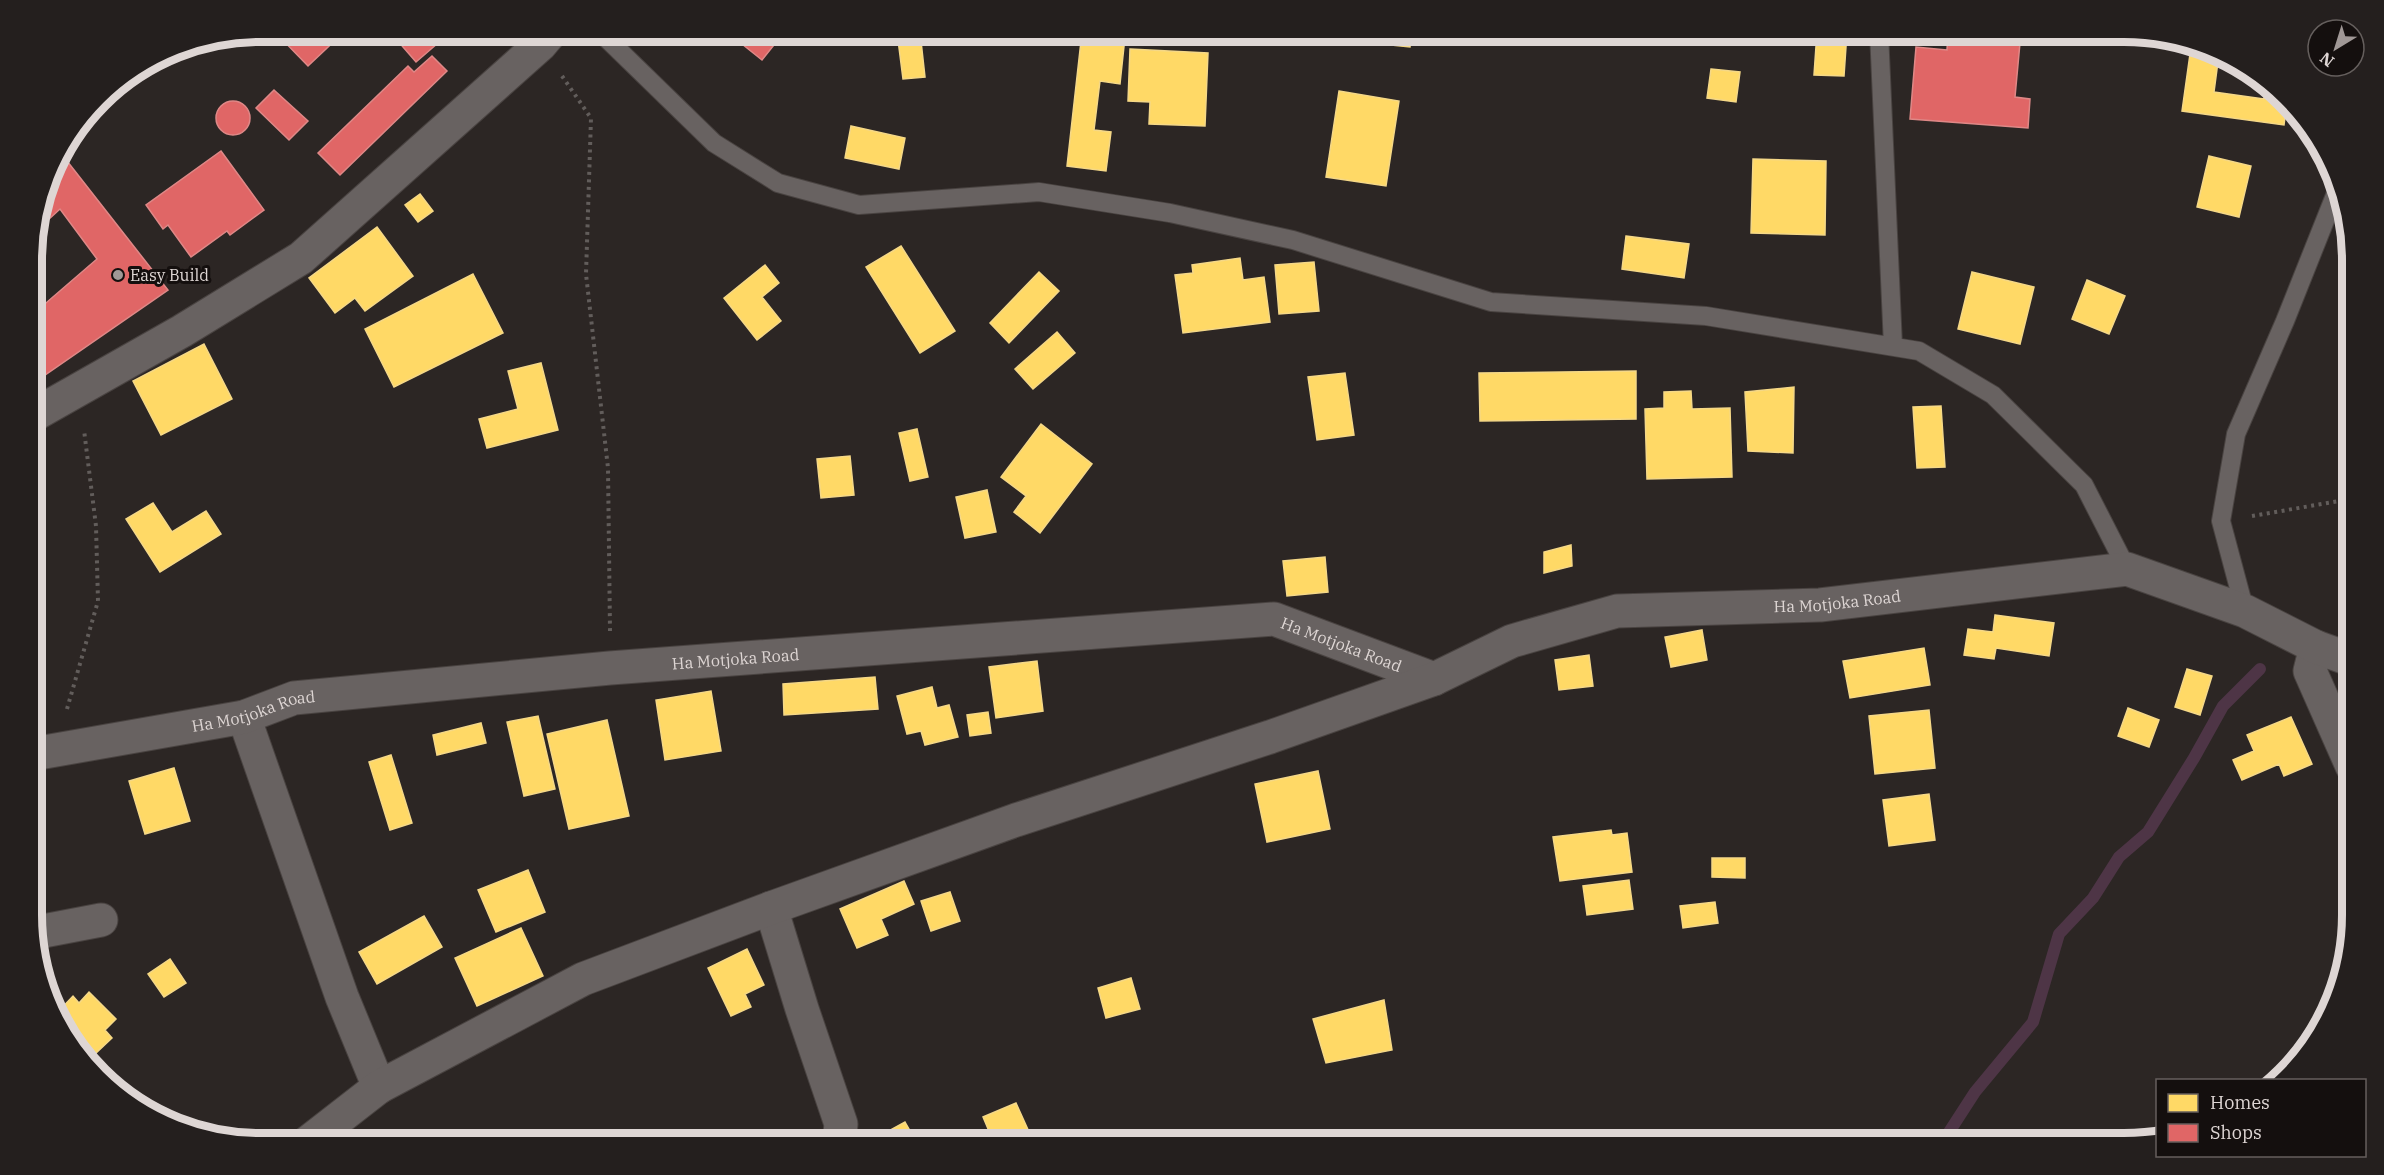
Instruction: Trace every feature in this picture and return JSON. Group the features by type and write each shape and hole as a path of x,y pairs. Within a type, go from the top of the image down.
{"street":[{"path":"42,410 182,330 301,258 542,42"},
{"name":"Ha Motjoka Road","path":"320,1133 379,1087 582,979 1016,820 1270,737 1434,679 1512,641 1617,611 1820,605 2127,569 2245,611 2316,647 2342,656"},
{"name":"Ha Motjoka Road","path":"43,751 244,717 294,698 610,668 1274,619 1434,679"},
{"path":"2316,647 2310,671 2342,743"},
{"path":"244,717 342,997 379,1087"},
{"path":"771,908 841,1124 840,1133"},
{"path":"42,931 101,920"}],"lane":[{"path":"610,42 714,143 778,183 859,204 1039,192 1170,213 1293,240 1491,302 1706,316 1919,351 1993,395 2084,485 2127,569"},
{"path":"1879,42 1893,346"},
{"path":"2245,611 2222,521 2236,434 2276,343 2333,200"}],"path":[{"path":"548,42 591,118 586,274 608,468 610,668"},
{"path":"43,751 98,601 96,526 85,442 81,387"},
{"path":"2222,521 2342,501"}],"building: Homes":[{"path":"898,42 921,42 925,77 903,79"},
{"path":"1081,42 1124,42 1120,84 1100,81 1094,130 1111,132 1106,171 1067,166"},
{"path":"1361,42 1411,42 1410,47"},
{"path":"1816,42 1846,42 1844,76 1814,75"},
{"path":"1130,49 1208,53 1205,126 1149,124 1150,102 1128,101"},
{"path":"2190,53 2218,64 2214,92 2264,99 2265,93 2286,114 2284,125 2182,111"},
{"path":"1711,69 1740,72 1736,102 1707,98"},
{"path":"1339,91 1399,101 1386,186 1326,177"},
{"path":"851,126 905,138 899,169 845,158"},
{"path":"2209,156 2251,166 2239,217 2197,207"},
{"path":"1753,159 1826,161 1825,235 1751,233"},
{"path":"420,194 433,211 418,222 405,205"},
{"path":"377,227 413,276 365,311 355,298 335,313 309,278"},
{"path":"1626,236 1689,244 1684,278 1622,269"},
{"path":"901,246 955,331 920,353 866,267"},
{"path":"1240,258 1243,280 1264,277 1270,322 1183,333 1175,275 1193,273 1192,265"},
{"path":"1314,262 1319,311 1279,314 1275,265"},
{"path":"765,265 779,283 762,297 781,321 757,340 724,298"},
{"path":"1039,272 1059,291 1009,343 990,323"},
{"path":"1972,272 2034,287 2020,344 1958,329"},
{"path":"473,274 503,333 394,387 365,329"},
{"path":"2087,280 2125,296 2109,334 2072,319"},
{"path":"1057,332 1075,353 1033,389 1015,369"},
{"path":"204,344 232,399 161,435 133,381"},
{"path":"541,363 558,430 487,448 479,419 518,409 508,371"},
{"path":"1636,371 1636,419 1480,421 1479,373"},
{"path":"1345,373 1354,435 1317,440 1308,377"},
{"path":"1794,387 1793,453 1748,451 1745,392"},
{"path":"1691,391 1692,409 1730,408 1732,477 1647,479 1645,409 1664,408 1664,392"},
{"path":"1941,406 1945,467 1917,468 1913,407"},
{"path":"1041,424 1092,464 1040,533 1014,512 1026,496 1001,477"},
{"path":"917,429 928,477 910,481 899,433"},
{"path":"850,456 854,495 821,498 817,459"},
{"path":"987,490 996,532 965,538 956,497"},
{"path":"153,503 172,532 206,511 221,534 160,572 126,519"},
{"path":"1571,545 1572,566 1544,573 1544,552"},
{"path":"1325,557 1328,592 1287,596 1283,561"},
{"path":"1995,615 2054,623 2049,656 1996,648 1994,659 1964,655 1968,629 1993,632"},
{"path":"1702,630 1707,660 1671,667 1665,637"},
{"path":"1924,648 1930,685 1850,698 1843,661"},
{"path":"1589,655 1593,686 1559,690 1555,660"},
{"path":"1037,661 1043,711 996,718 989,667"},
{"path":"2187,669 2212,676 2200,715 2175,707"},
{"path":"875,677 878,709 784,715 783,684"},
{"path":"932,687 937,708 949,705 958,737 925,745 921,731 907,734 897,696"},
{"path":"711,691 721,751 665,760 656,700"},
{"path":"2128,708 2159,720 2149,747 2118,736"},
{"path":"1929,710 1935,768 1875,774 1869,716"},
{"path":"988,712 991,733 970,736 967,715"},
{"path":"538,716 555,789 524,796 507,722"},
{"path":"2291,717 2312,764 2284,776 2279,764 2242,780 2233,760 2254,751 2247,735"},
{"path":"607,720 629,816 569,829 547,734"},
{"path":"481,723 486,743 437,755 433,735"},
{"path":"391,755 412,823 390,830 369,762"},
{"path":"174,768 190,821 145,834 129,781"},
{"path":"1318,771 1330,829 1267,842 1255,784"},
{"path":"1929,794 1935,840 1889,846 1883,800"},
{"path":"1611,830 1612,835 1627,833 1632,872 1560,881 1553,837"},
{"path":"1712,858 1745,858 1745,878 1712,877"},
{"path":"528,870 545,912 496,932 478,890"},
{"path":"1629,880 1633,909 1587,915 1583,886"},
{"path":"904,881 914,904 881,919 888,935 857,948 840,909"},
{"path":"950,892 960,921 931,931 921,901"},
{"path":"1715,902 1718,923 1683,928 1680,906"},
{"path":"424,916 442,947 377,984 359,952"},
{"path":"521,928 543,976 477,1006 455,958"},
{"path":"747,949 764,985 745,994 751,1007 731,1016 708,968"},
{"path":"170,959 186,983 164,997 148,974"},
{"path":"1131,978 1140,1009 1106,1018 1098,988"},
{"path":"89,992 116,1019 105,1030 112,1038 94,1055 71,1024 63,1007 73,996 79,1003"},
{"path":"1384,1000 1392,1050 1326,1063 1313,1019"},
{"path":"1016,1103 1030,1133 990,1133 983,1117"},
{"path":"905,1122 911,1133 885,1133"}],"building: Shops":[{"path":"285,42 333,42 308,66"},
{"path":"399,42 439,42 416,62"},
{"path":"740,42 776,42 762,60"},
{"path":"1947,42 2020,42 2015,97 2030,99 2028,128 1910,119 1916,47 1947,50"},
{"path":"432,56 447,71 340,175 318,153 408,66 414,72"},
{"path":"274,90 308,121 289,140 256,108"},
{"path":"233,101 245,106 250,118 245,130 233,135 221,130 216,118 221,106"},
{"path":"221,151 264,210 230,235 227,231 191,257 168,225 163,229 146,205"},
{"name":"Easy Build","path":"67,160 168,290 42,377 42,306 97,259 60,209 45,222 49,204"}],"waterway":[{"path":"1948,1133 1975,1092 2033,1022 2059,934 2093,898 2119,857 2148,832 2223,706 2260,669"}],"place":[{"name":"Easy Build","path":"118,275"}]}
